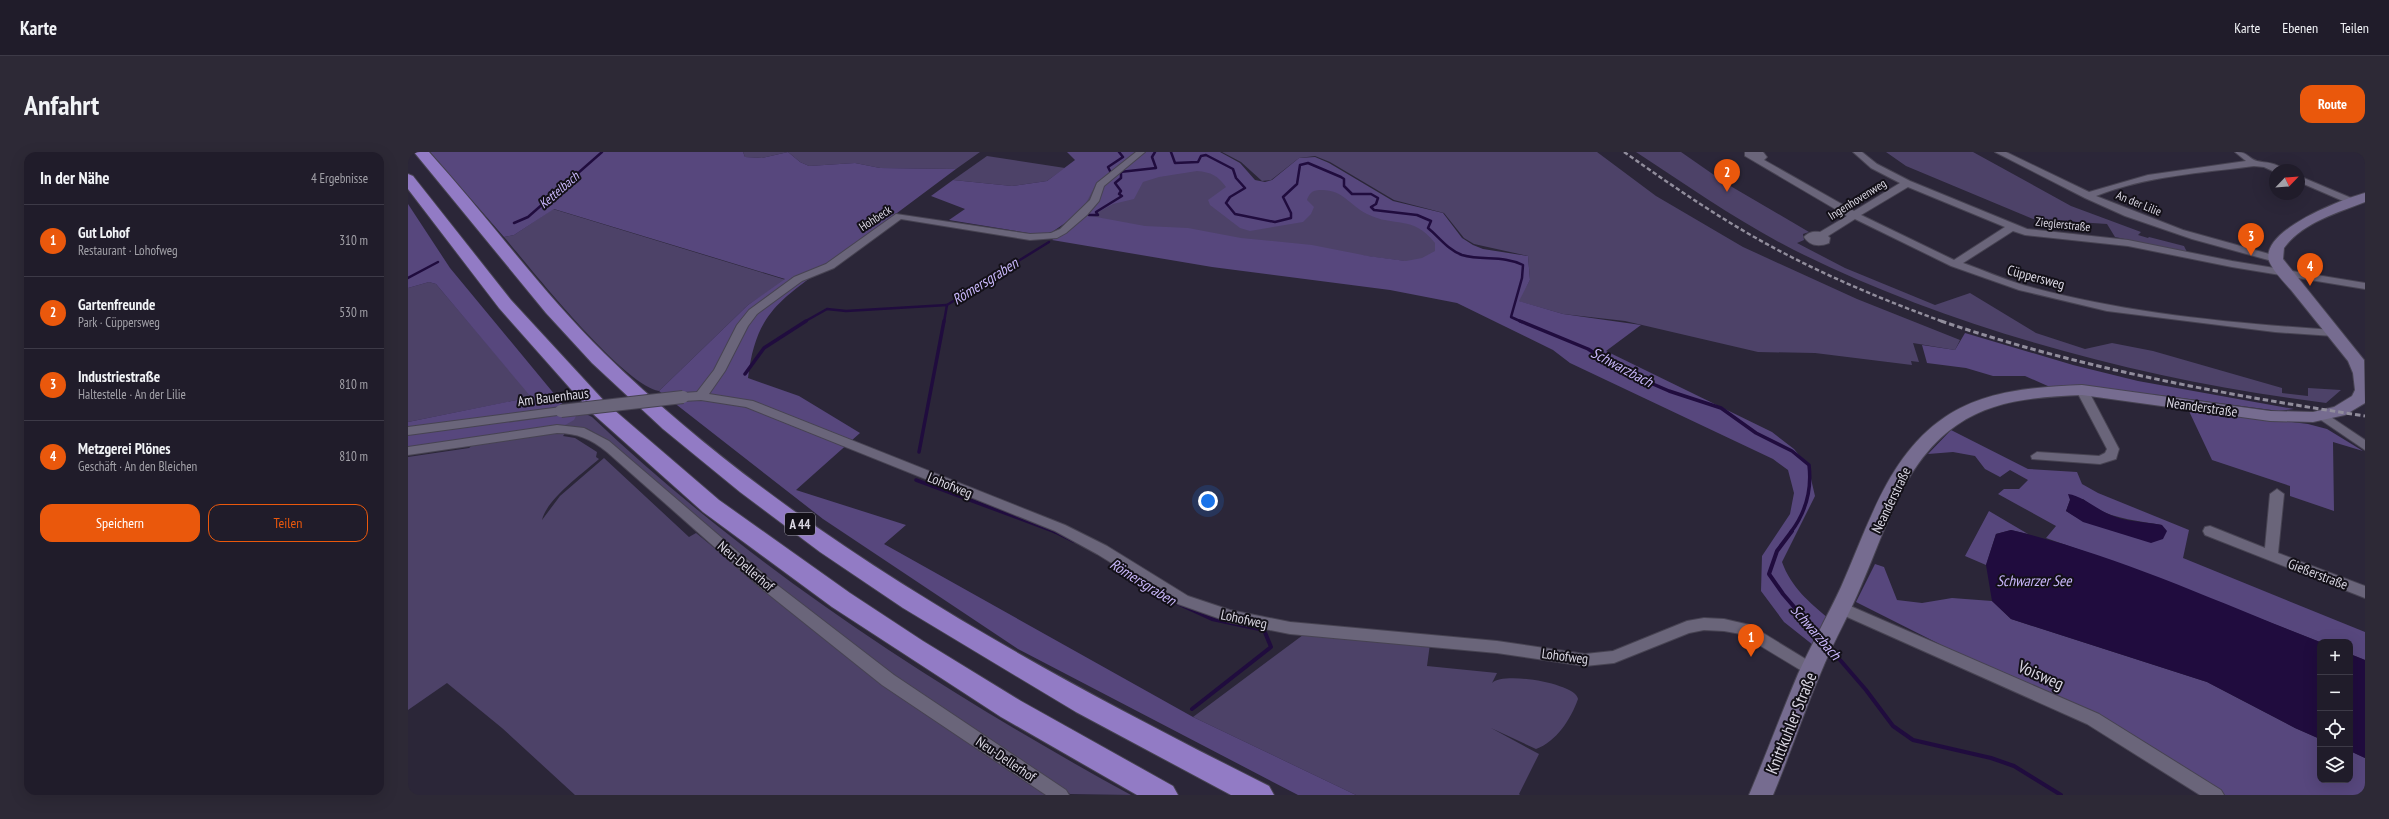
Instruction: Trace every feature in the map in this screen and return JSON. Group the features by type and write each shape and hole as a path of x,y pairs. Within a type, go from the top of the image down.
{"highway":[{"name":"A 44","path":"421,152 520,272 598,358 663,418 758,494 868,572 973,638 1134,730 1259,795"},
{"path":"408,179 505,304 599,408 711,506 834,596 914,648 1011,709 1163,795"}],"street":[{"name":"Hohbeck","path":"701,396 719,371 743,325 753,312 798,279 830,266 899,216 1030,237 1053,236 1063,231 1084,213 1094,201 1100,185 1142,152"},
{"name":"Zieglerstraße","path":"1857,152 1874,166 1907,183 2011,228 2042,236 2128,243 2280,266"},
{"name":"An der Lilie","path":"1999,152 2088,196 2173,230 2280,266"},
{"path":"2239,152 2254,163"},
{"name":"Cüppersweg","path":"1759,159 1855,216 1955,264 2019,287 2107,308 2275,329 2332,333"},
{"path":"2088,196 2106,188 2127,182 2254,163 2269,165"},
{"path":"2305,181 2359,200"},
{"name":"Ingenhovenweg","path":"1821,236 1907,183"},
{"path":"2332,333 2280,266 2276,254 2282,241 2297,228 2320,215 2359,200"},
{"path":"1955,264 2011,228"},
{"path":"2280,266 2365,286"},
{"name":"Neanderstraße","path":"1816,660 1896,485 1921,446 1952,420 1991,401 2026,393 2082,390 2270,416 2300,418 2322,415 2351,406 2359,399 2363,390 2362,373 2356,360 2332,333"},
{"path":"2037,456 2100,460 2111,456 2113,449 2082,390"},
{"name":"Am Bauenhaus","path":"408,431 561,411 701,396"},
{"name":"Lohofweg","path":"701,396 749,404 771,412 1044,521 1096,547 1184,600 1229,616 1290,628 1497,647 1584,660 1614,657 1687,627 1704,624 1724,625 1745,630 1816,660"},
{"path":"2322,415 2365,446"},
{"name":"Neu-Dellerhof","path":"408,451 557,429 576,429 590,433 611,449 767,585 888,680 1060,795"},
{"name":"Gießerstraße","path":"2271,556 2277,494"},
{"name":"Gießerstraße","path":"2210,531 2365,592"},
{"name":"Voisweg","path":"1841,608 2092,719 2215,795"},
{"name":"Knittkuhler Straße","path":"1761,795 1816,660"}],"shaded area":[{"path":"430,152 743,152 745,157 762,158 788,152 800,162 809,166 855,163 880,168 956,169 826,266 791,278 817,273 801,284 777,306 768,316 761,329 755,342 748,378 799,396 860,433 796,490 906,525 884,544 1193,717 1356,795 1298,795 1018,649 823,519 659,391 748,305 785,279 554,209 514,235 504,237"},
{"path":"743,152 788,152 762,158 745,157"},
{"path":"788,152 980,152 956,169 880,168 855,163 809,166 800,162"},
{"path":"1067,152 1138,152 1096,184 1086,203 1077,215 1052,232 1040,235 949,220 965,209 931,196 953,180 1012,186 1047,181 1075,160"},
{"path":"1141,152 1220,152 1240,163 1255,180 1265,182 1272,180 1299,158 1315,157 1329,163 1393,201 1443,213 1462,238 1473,245 1483,249 1528,256 1530,280 1519,301 1563,314 1641,325 1606,351 1772,432 1794,449 1808,466 1815,496 1782,562 1790,579 1801,593 1828,618 1813,645 1784,622 1761,591 1762,556 1790,514 1794,493 1788,470 1773,459 1570,363 1553,350 1457,303 1390,290 1212,267 1052,240 1085,216 1100,185","holes":["1197,171 1214,175 1226,187 1208,200 1210,205 1240,228 1250,231 1303,222 1311,214 1314,207 1307,200 1310,194 1317,190 1328,190 1345,198 1367,214 1377,218 1419,228 1435,243 1435,251 1422,258 1406,261 1368,256 1312,245 1241,238 1188,228 1145,226 1091,216 1113,204 1134,199 1143,182 1159,177"]},
{"path":"1206,152 1255,196 1298,162 1447,235 1520,276 1081,219 1099,154"},
{"path":"1222,152 1597,152 1656,196 1743,247 1857,299 1960,340 1955,350 1913,343 1919,362 1911,361 1912,365 1815,353 1758,352 1625,321 1563,314 1518,301 1530,280 1528,256 1474,244 1464,238 1444,213 1394,200 1330,162 1315,156 1299,158 1271,180 1262,181 1241,162"},
{"path":"1636,152 1681,152 1727,184 1809,232 1803,234 1804,240 1797,243 1845,268 1935,305 1970,293 2036,333 2085,349 2112,343 2153,351 2282,388 2282,393 2308,396 2308,388 2341,390 2326,403 2259,393 2191,381 2122,366 1986,328 1920,305 1856,279 1794,250 1734,216"},
{"path":"1886,152 1973,152 2071,206 2141,232 2138,235 2184,246 2187,252 2115,237 2107,224 2033,219 1906,166"},
{"path":"987,156 1065,168 1047,181 1012,186 953,180"},
{"path":"408,204 450,268 565,407 408,428 408,422 531,397 436,284 429,282 408,288"},
{"path":"553,209 786,280 748,305 659,391 643,384 623,369 601,348 578,324 504,237 514,235"},
{"path":"429,282 436,284 532,397 408,422 408,288"},
{"path":"1965,333 2073,365 2138,381 2294,409 2279,411 2159,395 2050,387 2025,376 1993,376 1966,368 1927,363 1922,345 1955,350"},
{"path":"2188,409 2308,424 2327,429 2363,451 2333,442 2334,511 2290,496 2290,486 2212,460"},
{"path":"578,412 592,417 653,472 716,525 849,623 988,713 1131,795 1070,794 896,676 779,590 604,438 586,428 560,428"},
{"path":"578,412 574,420 560,428 408,448 408,434"},
{"path":"1951,430 2028,469 2077,472 2082,484 2098,493 2189,530 2183,558 2365,632 2365,660 2353,655 2353,639 2317,639 2317,641 2126,566 2046,538 2056,526 1998,494 2004,489 2019,489 2028,480 2010,470 2000,477 1985,469 1975,456 1953,452 1928,454","holes":["2083,499 2101,511 2121,518 2162,525 2135,528 2102,527 2066,511 2070,500"]},
{"path":"567,431 563,436 575,438 597,452 596,457 599,459 558,495 545,512 542,520 560,496 604,458 689,537 696,533 824,635 956,732 1046,795 575,795 502,728 447,683 408,710 408,457 469,448 475,443"},
{"path":"1989,511 2028,534 2011,530 1996,534 1986,565 1965,556"},
{"path":"1875,564 1884,567 1897,600 1922,603 1952,598 1992,601 2011,619 2207,682 2295,728 2317,738 2317,783 2353,783 2353,752 2365,758 2365,795 2222,795 1997,673 1856,602"},
{"path":"1303,635 1430,644 1427,666 1497,673 1492,683 1510,678 1554,684 1566,688 1575,694 1578,699 1562,729 1550,741 1536,749 1491,728 1539,754 1519,794 1520,795 1356,795 1193,717"}],"water":[{"path":"2068,494 2080,498 2110,515 2121,519 2162,525 2167,531 2163,539 2151,543 2083,522 2066,511 2070,500"},
{"name":"Schwarzer See","path":"2011,530 2089,552 2167,580 2317,641 2317,738 2295,728 2207,682 2011,619 1992,601 1986,565 1996,534"},
{"path":"2353,655 2365,660 2365,758 2353,752"}],"waterway":[{"name":"Kettelbach","path":"514,223 528,217 602,152"},
{"name":"Schwarzbach","path":"1119,152 1123,157 1108,167 1111,173 1156,168 1152,157 1155,152"},
{"name":"Schwarzbach","path":"1171,152 1175,163 1198,162 1201,156 1206,155 1233,169 1236,178 1245,188 1230,197 1226,203 1235,214 1275,222 1291,218 1291,213 1283,197 1297,184 1300,165 1308,163 1344,179 1344,186 1352,194 1371,194 1378,198 1376,204 1371,207 1374,210 1417,215 1431,221 1428,228 1448,247 1457,253 1470,257 1508,260 1523,265 1522,278 1511,317 1522,322"},
{"name":"Römersgraben","path":"1089,215 1098,215 1096,212 1122,196 1119,194 1121,191 1115,183 1121,178 1121,173"},
{"name":"Römersgraben","path":"947,305 1049,242"},
{"name":"Kettelbach","path":"408,278 438,262"},
{"path":"804,322 827,309 846,311 947,305"},
{"name":"Römersgraben","path":"944,322 947,305"},
{"path":"745,374 764,348 806,321"},
{"name":"Römersgraben","path":"919,452 944,321"},
{"name":"Schwarzbach","path":"1520,321 1588,349 1623,371 1669,391 1721,408 1756,433 1792,451 1809,465 1810,483 1807,500 1801,517 1791,532"},
{"name":"Römersgraben","path":"916,480 1056,532"},
{"name":"Schwarzbach","path":"1792,531 1777,551 1769,574 1783,594 1820,637"},
{"name":"Römersgraben","path":"1056,532 1074,541"},
{"name":"Römersgraben","path":"1177,603 1212,619 1264,630 1271,647 1192,709"},
{"name":"Schwarzbach","path":"1828,646 1866,690 1893,726 1913,740 1991,758 2014,766 2061,795"}],"railway":[{"path":"1624,152 1705,207 1779,250 1848,284 1944,322"},
{"path":"1944,322 2045,353 2151,378 2204,389 2365,416"}],"place":[{"name":"Gartenfreunde","path":"1727,192"},
{"name":"Industriestraße","path":"2251,256"},
{"name":"Metzgerei Plönes","path":"2310,286"},
{"name":"Gut Lohof","path":"1751,657"}]}
